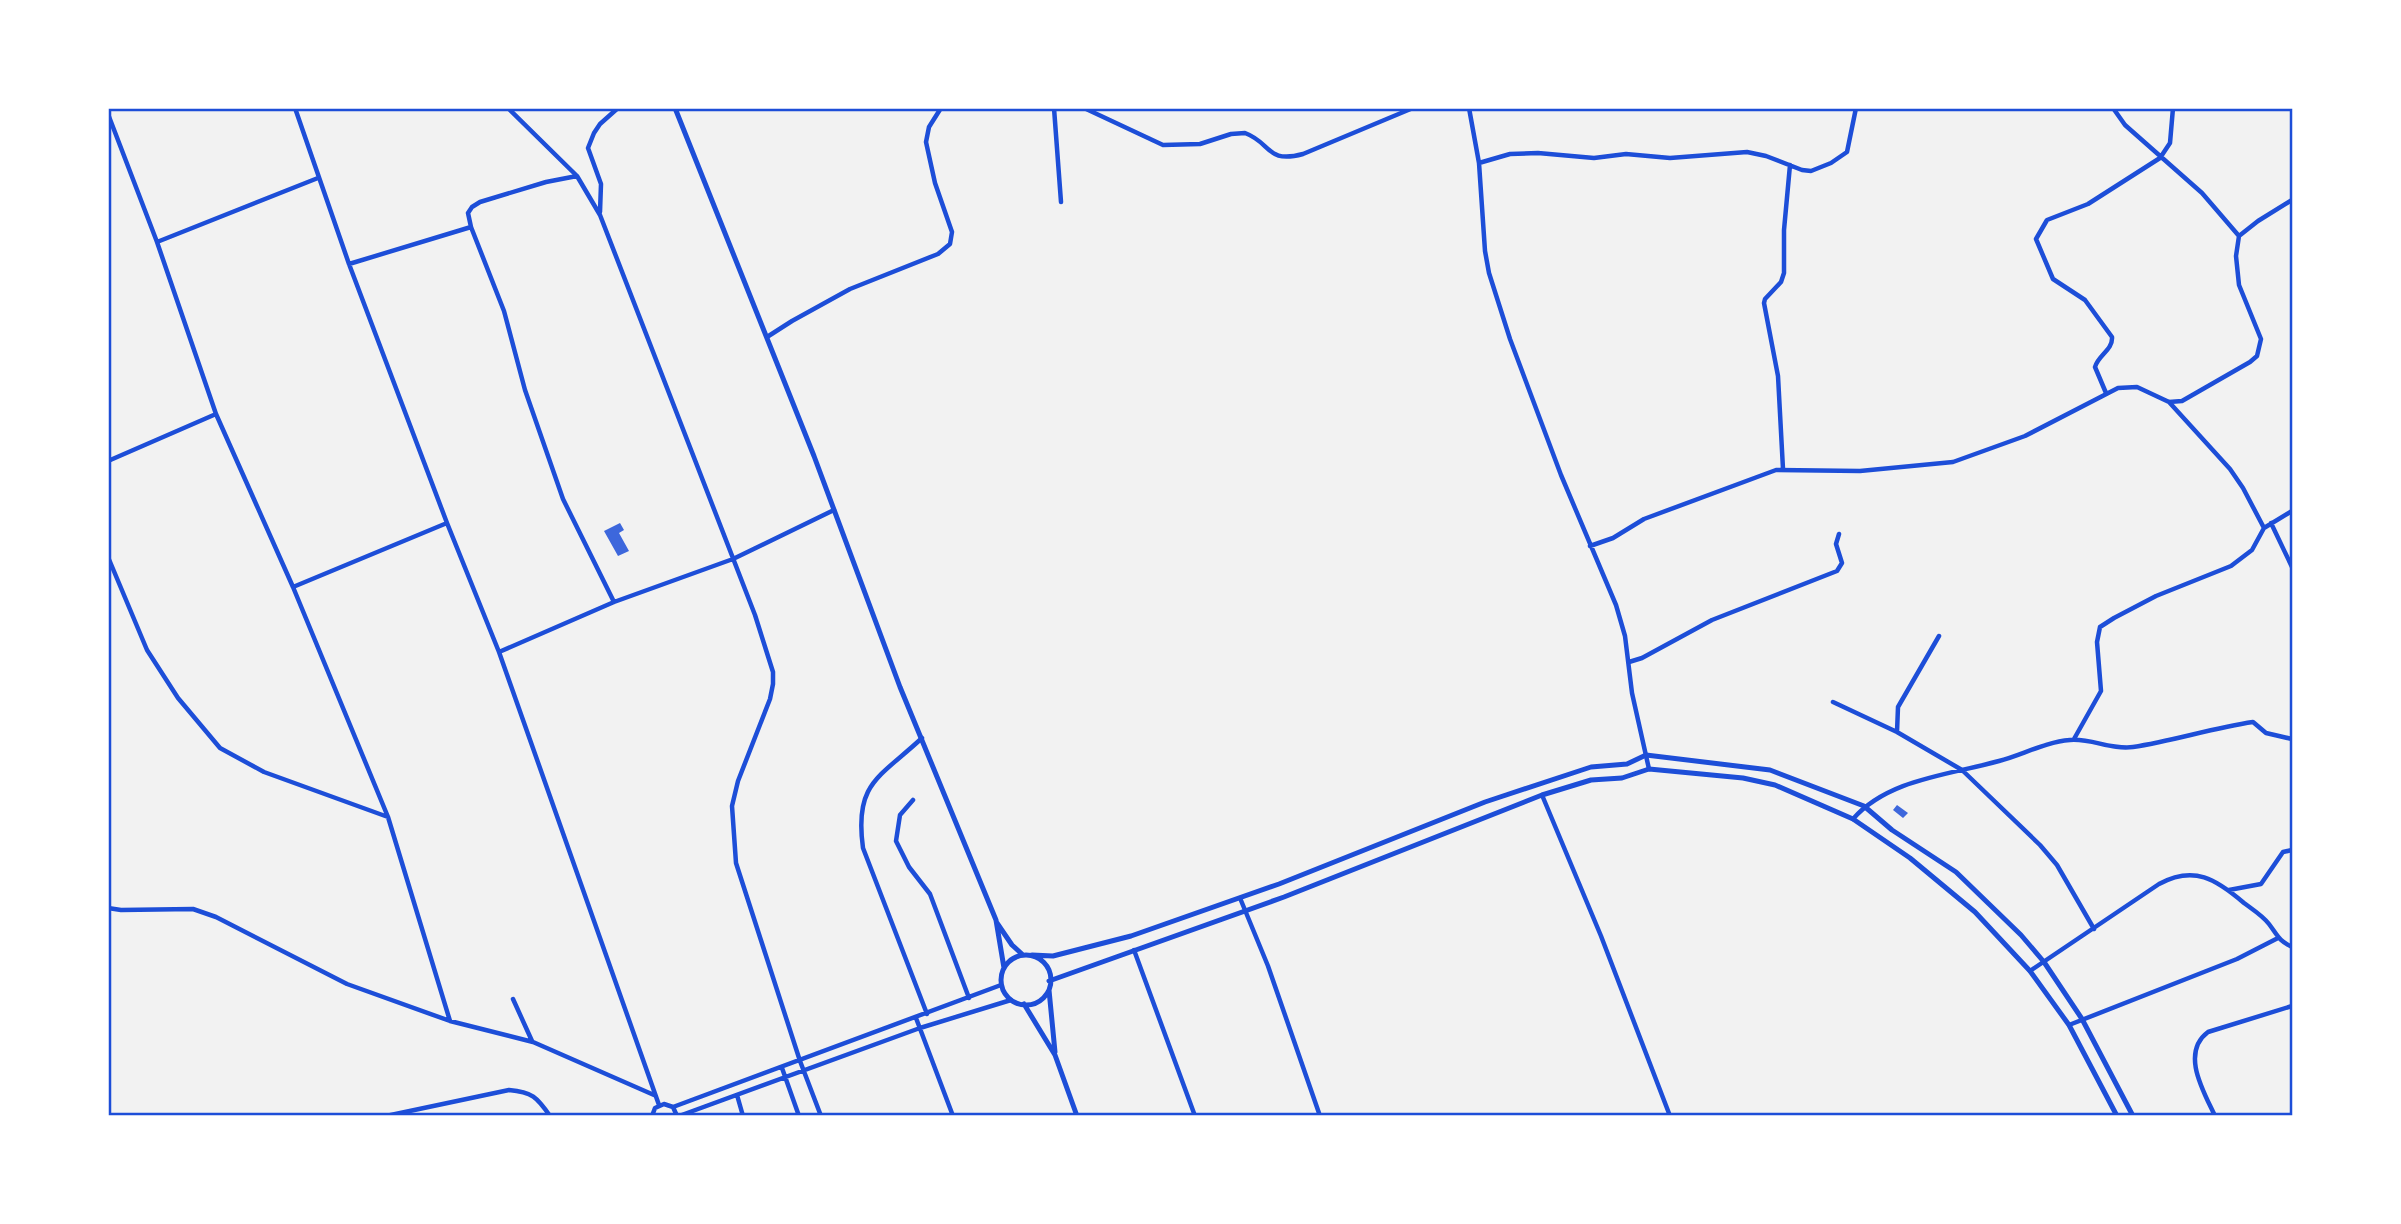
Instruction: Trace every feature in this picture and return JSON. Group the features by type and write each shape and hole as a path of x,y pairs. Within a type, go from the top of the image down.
{"street":[{"path":"295,108 349,264 499,652 659,1105"},
{"path":"508,108 577,176 600,215 755,615 773,672 769,699 738,781 732,806 736,863 800,1061 821,1115"},
{"path":"600,215 601,184 588,148 600,124 618,108"},
{"path":"675,108 767,337 900,687 996,920 1012,945 1023,955"},
{"path":"767,337 850,289 938,254 950,244 952,232 935,183 926,142 929,127 941,108"},
{"path":"1054,108 1061,202"},
{"path":"1084,108 1160,144 1200,144 1245,132 1272,153 1288,158 1413,108"},
{"path":"1469,108 1479,163 1485,251 1498,306 1561,475 1616,605 1625,636 1632,693 1649,769"},
{"path":"1479,163 1510,154 1538,153 1594,158 1622,154 1670,158 1747,152 1811,171 1841,158 1850,143 1856,108"},
{"path":"2113,108 2125,125 2202,193 2239,236"},
{"path":"2106,393 2095,367 2111,345 2112,337 2085,300 2053,279 2036,239 2047,220 2088,204 2160,158 2170,143 2174,108"},
{"path":"108,114 157,242 216,414 293,587 388,817 450,1021"},
{"path":"1783,469 1778,376 1764,303 1781,282 1784,273 1784,230 1790,165"},
{"path":"577,176 546,181 477,203 468,211 471,227 504,311 525,390 563,499 614,602"},
{"path":"157,242 318,178"},
{"path":"2169,402 2188,399 2257,356 2261,339 2239,285 2236,256 2239,236 2258,220 2292,200"},
{"path":"349,264 471,227"},
{"path":"1590,546 1613,538 1644,519 1772,471 1860,471 1953,462 2025,436 2106,393 2124,387 2149,391 2169,402 2230,469 2244,488 2264,528"},
{"path":"108,461 216,414"},
{"path":"499,652 614,602 733,559 834,510"},
{"path":"2074,739 2101,691 2097,642 2100,627 2156,596 2231,566 2252,550 2264,528 2292,511"},
{"path":"293,587 447,523"},
{"path":"2270,523 2292,567"},
{"path":"1628,662 1642,658 1712,620 1837,571 1842,563 1836,544 1839,534"},
{"path":"108,557 152,658 178,698 220,748 264,772 388,817"},
{"path":"1897,732 1898,708 1939,636"},
{"path":"1833,702 1897,732 1962,770 2039,845 2056,866 2094,929"},
{"path":"1853,819 1864,806 1925,778 1999,761 2059,741 2074,739 2116,748 2132,747 2253,722 2266,733 2292,739"},
{"path":"922,738 880,774 863,799 860,825 863,848 927,1013"},
{"path":"1004,968 1012,959 1023,955 1053,956 1131,936 1240,898 1485,802 1591,768 1627,764 1646,755 1770,770 1864,806 1892,830 1956,872 2021,935 2044,962 2082,1019 2133,1115"},
{"path":"1049,981 1245,910 1542,795 1591,780 1622,779 1649,769 1743,778 1775,785 1853,819 1910,859 1975,912 2030,971 2069,1025 2117,1115"},
{"path":"1542,795 1601,936 1670,1115"},
{"path":"913,800 900,815 896,841 909,867 930,894 970,998"},
{"path":"2229,890 2262,884 2283,852 2292,850"},
{"path":"2030,971 2169,878 2196,874 2229,890 2269,924 2278,939 2292,947"},
{"path":"1240,898 1268,966 1320,1115"},
{"path":"108,908 193,909 216,917 347,984 450,1021 533,1042 654,1095"},
{"path":"996,920 1004,968 1001,985 1011,1000"},
{"path":"2069,1025 2237,959 2278,939"},
{"path":"1134,950 1195,1115"},
{"path":"1032,955 1047,966 1050,974 1055,1055"},
{"path":"659,1105 673,1107 1001,985"},
{"path":"673,1107 678,1115 920,1028 1011,1000 1024,1004 1038,1002 1049,990"},
{"path":"513,999 533,1042"},
{"path":"1024,1004 1055,1055 1077,1115"},
{"path":"2215,1115 2196,1072 2195,1053 2200,1038 2208,1032 2292,1006"},
{"path":"916,1018 953,1115"},
{"path":"782,1068 799,1115"},
{"path":"386,1115 509,1090 526,1092 539,1099 550,1115"},
{"path":"737,1095 743,1115"},
{"path":"652,1115 659,1105"}],"building":[{"path":"620,523 624,530 619,533 629,551 618,556 604,531"},
{"path":"1897,805 1908,813 1903,818 1893,810"}]}
